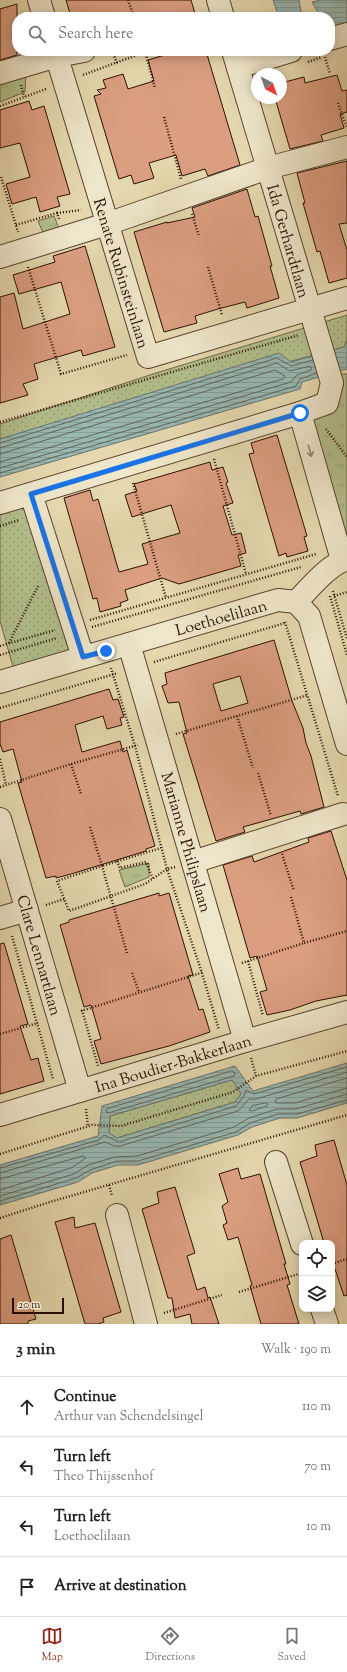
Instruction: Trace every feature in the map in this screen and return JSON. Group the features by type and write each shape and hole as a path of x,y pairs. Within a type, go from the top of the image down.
{"street":[{"path":"39,0 43,12"},
{"path":"218,0 222,12"},
{"path":"335,38 347,34"},
{"path":"0,72 47,56"},
{"name":"Renate Rubinsteinlaan","path":"57,56 148,357 347,298"},
{"path":"235,59 256,56"},
{"name":"Ida Gerhardtlaan","path":"235,59 332,383 327,403 300,413"},
{"path":"0,256 107,224 268,168 347,147"},
{"path":"0,503 300,413 335,566 287,601 309,616 347,744"},
{"path":"31,494 83,657"},
{"name":"Loethoelilaan","path":"1,678 106,651 287,601"},
{"name":"Marianne Philipslaan","path":"129,644 245,1041"},
{"path":"193,862 343,814"},
{"name":"Clare Lennartlaan","path":"0,818 80,1091"},
{"path":"3,917 27,910"},
{"name":"Ina Boudier-Bakkerlaan","path":"0,1115 245,1041 347,1012"},
{"path":"276,1162 301,1240"},
{"path":"117,1215 145,1322"},
{"path":"323,1312 327,1324"}],"path":[{"path":"128,0 132,12"},
{"path":"114,56 117,63"},
{"path":"0,106 135,56"},
{"path":"146,56 155,88"},
{"path":"325,56 330,74"},
{"path":"338,103 347,128"},
{"path":"164,118 186,196"},
{"path":"1,177 60,374 145,349"},
{"path":"57,213 86,210"},
{"path":"208,267 227,334"},
{"path":"0,422 318,338"},
{"path":"324,427 347,457"},
{"path":"212,452 246,574"},
{"path":"131,477 166,598"},
{"path":"0,526 24,519"},
{"path":"0,646 73,629 166,598 326,551 335,566 347,655"},
{"name":"Loethoelilaan","path":"0,655 73,629 306,566 335,566"},
{"path":"335,566 334,596 347,639"},
{"path":"272,576 287,601 308,696 343,814"},
{"path":"8,644 38,586"},
{"path":"334,596 347,592"},
{"path":"106,651 135,746 161,848 57,881 69,911 145,884 167,869 202,973"},
{"path":"0,787 71,764 308,696"},
{"path":"237,716 253,768"},
{"path":"0,759 6,785"},
{"path":"71,764 80,794"},
{"path":"258,773 294,891"},
{"path":"90,827 127,953"},
{"path":"117,861 120,868 146,862 153,879"},
{"path":"291,897 304,943"},
{"path":"3,917 37,1024"},
{"path":"0,1034 347,931"},
{"path":"132,973 140,992"},
{"path":"0,1154 92,1125 121,1126 233,1092 252,1079 347,1051"},
{"path":"0,1218 347,1115"},
{"path":"335,1263 347,1259"},
{"path":"239,1292 299,1274"},
{"path":"145,1322 222,1295"}],"green space":[{"path":"26,69 25,92 0,102 0,77"},
{"path":"54,216 62,236 46,240 38,221"},
{"path":"347,315 347,339 344,347 0,439 0,424 156,373"},
{"path":"335,374 347,374 347,544 308,420"},
{"path":"22,508 30,515 72,653 14,670 0,621 0,512"},
{"path":"149,863 149,877 125,887 119,870"},
{"path":"232,1080 241,1094 235,1102 117,1138 109,1133 110,1116"}],"water":[{"path":"273,0 299,0 301,12 277,12"},
{"path":"321,0 347,0 347,23 335,27 335,12 318,12 312,2"},
{"path":"347,339 347,369 302,382 300,389 0,477 0,439 279,353 291,362 344,347"},
{"path":"347,1063 347,1103 297,1118 280,1118 252,1127 238,1135 138,1165 118,1165 92,1173 78,1182 0,1205 0,1165 98,1136 102,1106 235,1066 253,1091","holes":["232,1080 241,1094 235,1102 117,1138 109,1133 110,1116"]}],"building":[{"path":"66,0 191,0 195,12 70,12"},
{"path":"17,4 17,12 12,12 12,56 14,56 0,60 0,9"},
{"path":"161,56 207,56 240,165 208,176 205,169 182,176 176,155 149,163 154,178 134,184 131,175 119,179 94,96 101,94 97,90 106,88 103,80 123,74 128,89 154,81 148,60"},
{"path":"337,75 342,91 347,90 347,112 340,114 344,128 321,135 323,141 290,149 277,104 287,104 287,81 304,77 305,83"},
{"path":"29,101 32,110 44,106 70,194 57,197 60,206 40,212 36,197 12,204 6,184 30,177 20,143 0,148 0,110"},
{"path":"347,161 347,223 339,224 347,250 347,278 329,283 320,251 317,252 303,203 305,203 297,173"},
{"path":"247,189 255,217 258,216 279,298 247,308 245,302 218,309 195,316 197,323 164,332 134,232 167,222 195,217 192,208"},
{"path":"85,246 115,347 83,356 81,350 34,364 38,379 23,384 28,395 0,403 0,297 14,293 23,329 70,314 61,282 19,294 13,275 55,262 53,256"},
{"path":"277,435 307,536 304,537 308,551 287,557 286,553 279,556 249,454 254,453 251,443"},
{"path":"210,462 212,470 223,467 228,482 226,483 233,503 223,506 232,535 241,533 246,553 238,555 241,566 179,584 162,578 125,590 128,600 120,603 121,606 100,612 97,598 93,599 64,498 90,490 93,501 98,499 119,572 148,564 142,544 180,533 171,505 132,517 125,495 137,491 134,484"},
{"path":"274,640 292,701 303,728 324,807 301,814 300,811 243,827 245,832 216,841 183,734 187,733 179,702 168,703 162,686 167,684 165,673","holes":["240,676 248,703 221,711 213,684"]},
{"path":"109,689 113,700 118,699 124,717 120,718 122,725 107,729 103,716 75,725 82,752 120,741 123,752 127,750 155,846 146,849 146,851 71,874 56,878 56,876 46,878 18,783 22,782 13,749 3,752 0,744 0,722"},
{"path":"331,831 347,880 347,995 316,1001 290,1010 267,1015 260,992 267,990 257,956 250,958 223,865 252,856 254,862 309,842 308,838"},
{"path":"159,893 159,896 169,893 193,975 188,976 199,1010 203,1009 210,1032 169,1046 101,1064 94,1041 101,1039 91,1005 84,1007 60,925 69,922 69,920"},
{"path":"4,943 28,1024 20,1026 31,1060 38,1058 44,1081 0,1094 0,944"},
{"path":"334,1140 347,1185 347,1295 344,1296 335,1269 335,1240 323,1240 300,1162 317,1156 315,1145"},
{"path":"238,1168 241,1179 260,1174 286,1264 284,1264 290,1284 287,1285 299,1324 261,1324 250,1286 252,1285 238,1237 228,1240 223,1225 227,1223 222,1206 228,1202 219,1174"},
{"path":"175,1187 195,1253 187,1256 197,1290 205,1287 219,1324 192,1324 190,1314 175,1318 172,1298 168,1298 142,1209 159,1203 157,1192"},
{"path":"74,1217 75,1228 95,1223 121,1312 103,1318 104,1322 98,1324 85,1324 55,1222"},
{"path":"11,1235 36,1319 28,1321 28,1324 0,1324 0,1239"}],"route":[{"path":"106,651 83,657 31,494 300,413"}]}
